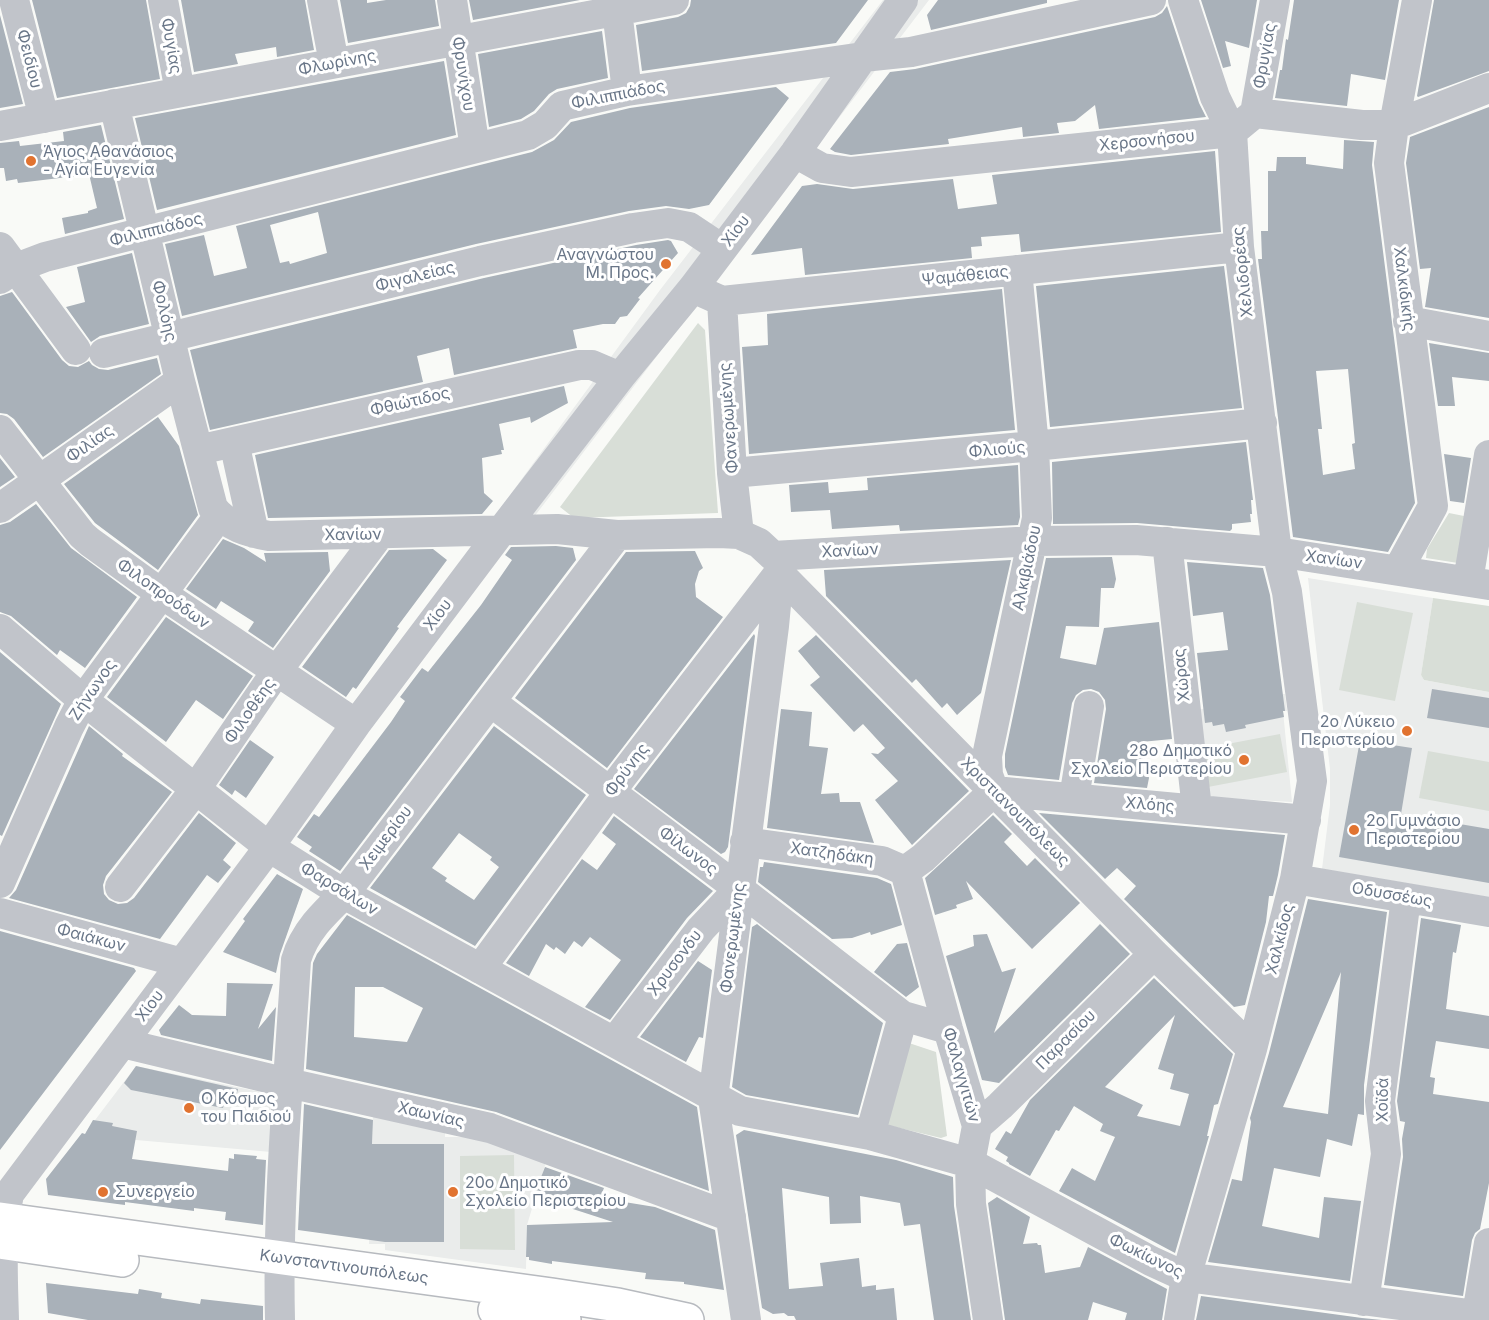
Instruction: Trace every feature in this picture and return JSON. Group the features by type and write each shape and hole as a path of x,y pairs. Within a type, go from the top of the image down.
{"main road":[{"name":"Κωνσταντινουπόλεως","path":"2,1231 280,1270 558,1320"},
{"name":"Κωνσταντινουπόλεως","path":"280,1270 563,1296 658,1312 687,1320"}],"street":[{"name":"Φειδίου","path":"14,0 44,117"},
{"name":"Φυγίας","path":"163,0 180,92"},
{"path":"322,0 334,63"},
{"name":"Φρυνίχου","path":"452,0 475,148"},
{"name":"Φλωρίνης","path":"0,126 458,40 604,8 674,0"},
{"name":"Χίου","path":"4,1320 2,1231 9,1194 269,847 356,724 502,530 620,377 693,288 795,153 903,0"},
{"name":"Φιλιππιάδος","path":"5,264 145,233 528,135 545,125 562,106 627,91 911,52 1152,0"},
{"name":"Χελιδορέας","path":"1183,0 1215,97 1232,132 1239,247 1277,552"},
{"name":"Φρυγίας","path":"1255,113 1275,0"},
{"name":"Χαλκιδικής","path":"1398,570 1433,506 1389,163 1417,0"},
{"path":"604,8 627,91"},
{"path":"1232,132 1255,113 1362,125 1394,125 1489,88"},
{"name":"Φολόης","path":"114,104 180,381 213,508 219,516"},
{"name":"Χερσονήσου","path":"795,153 822,168 851,172 1232,132"},
{"name":"Φιγαλείας","path":"5,264 90,352 170,338 480,261 633,228 668,224 689,227 722,249"},
{"name":"Ψαμάθειας","path":"722,301 1239,247"},
{"name":"Αλκιβιάδου","path":"994,790 988,775 987,756 1037,518 1034,446 1017,270"},
{"path":"693,288 722,301"},
{"name":"Φανερωμένης","path":"722,301 732,473 739,534"},
{"path":"1408,321 1489,336"},
{"name":"Φθιώτιδος","path":"198,450 579,366 592,365 620,377"},
{"name":"Φιλίας","path":"0,508 180,381"},
{"name":"Φλιούς","path":"732,473 1262,423"},
{"name":"Φιλοπροόδων","path":"0,430 82,535 162,594 356,724"},
{"path":"234,442 254,533"},
{"path":"1478,583 1489,455"},
{"name":"Χανίων","path":"219,516 242,531 269,536 557,529 616,536 739,534"},
{"name":"Ζήνωνος","path":"0,883 83,700 219,516"},
{"path":"739,534 759,543 776,565"},
{"name":"Φιλοθέης","path":"120,887 195,790 276,672 379,535"},
{"name":"Χειμερίου","path":"280,1320 288,1083 296,960 300,945 320,916 344,894 616,536"},
{"name":"Χανίων","path":"776,565 1034,541 1136,540 1277,552 1478,583"},
{"name":"Χώρας","path":"1167,542 1197,809"},
{"name":"Χαλκίδος","path":"1179,1320 1186,1277 1252,1049 1295,879 1312,781 1287,592 1277,552"},
{"name":"Φανερωμένης","path":"746,1320 713,1098 774,626 776,565"},
{"name":"Χριστιανουπόλεως","path":"776,565 1154,954 1252,1049"},
{"name":"Φρύνης","path":"480,969 776,565"},
{"name":"Φαρσάλων","path":"0,629 83,700 269,847 344,894 615,1041 713,1098"},
{"name":"Φίλωνος","path":"491,702 903,1016 948,1029"},
{"path":"1074,798 1089,706"},
{"path":"905,871 923,858 994,790"},
{"name":"Χλόης","path":"994,790 1306,820"},
{"name":"Χατζηδάκη","path":"745,842 882,861 905,871"},
{"name":"Φαλαγγιτών","path":"905,871 977,1126 970,1163 971,1204 988,1320"},
{"name":"Οδυσσέως","path":"1295,879 1489,912"},
{"name":"Χρυσονδυ","path":"615,1041 700,929 739,889"},
{"name":"Χοϊδά","path":"1364,1301 1386,1154 1380,1101 1406,898"},
{"name":"Φαιάκων","path":"0,913 182,963"},
{"name":"Παρασίου","path":"977,1126 1154,954"},
{"path":"870,1135 903,1016"},
{"name":"Χαωνίας","path":"122,1043 490,1128 731,1217"},
{"name":"Φωκίωνος","path":"713,1098 740,1112 870,1135 970,1163 1142,1256 1186,1277 1481,1316"},
{"path":"1481,1316 1489,1243"}],"shaded area":[{"path":"883,0 929,0 534,517 491,521 660,290"},
{"path":"698,323 705,330 718,513 574,518 560,507"},
{"path":"1449,513 1469,517 1458,563 1426,558 1427,549"},
{"name":"2ο Λύκειο Περιστερίου","path":"1308,578 1433,598 1421,675 1424,680 1489,692 1489,897 1322,869 1330,805 1330,769"},
{"path":"1433,598 1489,606 1489,692 1424,680 1421,675"},
{"path":"1357,602 1413,613 1395,701 1339,690"},
{"name":"28ο Δημοτικό Σχολείο Περιστερίου","path":"1281,692 1285,694 1287,711 1283,711 1292,802 1206,797 1193,711"},
{"path":"1280,734 1287,772 1208,787 1201,749"},
{"path":"1428,751 1489,762 1489,811 1419,798"},
{"path":"909,1043 936,1052 947,1136 941,1138 887,1125"},
{"name":"Ο Κόσμος του Παιδιού","path":"136,1066 275,1095 271,1152 136,1140 86,1132"},
{"name":"20ο Δημοτικό Σχολείο Περιστερίου","path":"373,1114 445,1131 445,1137 479,1137 546,1162 527,1225 526,1269 385,1250 385,1244 369,1244"},
{"path":"514,1155 515,1250 460,1249 460,1156"}],"building":[{"path":"32,0 146,0 160,79 57,98"},
{"path":"181,0 305,0 314,50 277,57 276,47 235,54 238,64 194,72"},
{"path":"340,0 367,0 367,3 386,0 435,0 439,26 348,43"},
{"path":"469,0 580,0 473,20"},
{"path":"691,0 868,0 836,43 642,71 636,25 678,17 686,13"},
{"path":"938,0 1047,0 1047,3 931,30 927,15"},
{"path":"1201,0 1257,0 1249,48 1225,41 1231,66 1223,68"},
{"path":"1294,0 1399,0 1385,80 1351,74 1347,106 1275,98"},
{"path":"1434,0 1489,0 1489,71 1418,97 1417,96"},
{"path":"1167,6 1199,103 1206,117 1099,129 1095,105 1075,121 1057,123 1059,133 1023,137 1022,127 948,139 949,144 851,155 830,149 890,72 915,69 1155,17"},
{"path":"0,15 23,104 0,108"},
{"path":"602,31 608,78 557,89 549,94 534,111 521,119 489,127 478,54"},
{"path":"444,61 456,135 157,210 135,118"},
{"path":"776,87 789,98 709,205 689,209 666,206 629,211 476,244 182,316 165,244 204,235 214,276 247,268 236,226 532,152 554,140 571,122 630,108","holes":["318,212 327,253 290,264 289,261 280,263 270,225"]},
{"path":"1489,107 1489,318 1425,307 1431,268 1420,269 1406,163 1410,137"},
{"path":"101,125 124,219 65,234 62,218 88,213 97,208 89,174 18,183 17,179 6,181 4,168 0,168 0,143 19,141 20,146 64,141 63,132"},
{"path":"1344,140 1374,142 1372,165 1415,503 1388,552 1293,537 1258,259 1262,259 1261,231 1268,231 1268,171 1276,171 1277,157 1306,157 1306,164 1343,169","holes":["1348,369 1355,443 1352,444 1355,469 1323,475 1318,429 1322,429 1316,371"]},
{"path":"1215,151 1221,232 1021,252 1019,234 981,237 982,246 971,247 972,258 805,275 802,248 751,255 802,186 817,184 853,189 953,179 958,209 997,204 992,175"},
{"path":"668,240 678,253 638,298 640,299 627,316 620,317 615,324 573,330 577,348 454,375 449,348 417,356 423,382 210,430 190,350 484,278"},
{"path":"132,253 149,324 100,336 91,342 66,307 85,302 77,267"},
{"path":"1224,266 1242,408 1050,427 1036,286"},
{"path":"1002,289 1015,430 749,454 742,347 768,345 767,314"},
{"path":"12,292 62,360 69,366 78,367 89,361 99,369 108,370 157,358 161,374 43,457 14,419 7,414 0,413 0,296"},
{"path":"1429,343 1489,353 1489,381 1452,377 1455,406 1438,406"},
{"path":"564,386 568,403 531,423 530,417 499,424 504,450 501,450 502,454 482,458 484,493 493,501 482,514 268,518 255,455"},
{"path":"158,417 179,446 198,515 158,570 95,523 64,484"},
{"path":"1246,442 1253,500 1251,500 1251,522 1232,524 1230,531 1137,523 1053,524 1052,462"},
{"path":"1444,454 1471,458 1464,503 1450,501"},
{"path":"0,458 15,477 0,487"},
{"path":"1018,465 1020,517 1018,525 900,531 899,525 832,529 830,510 791,512 789,485 828,482 829,493 868,490 867,478"},
{"path":"36,504 71,548 137,597 85,668 60,650 57,655 11,616 0,612 0,525 10,522"},
{"path":"223,539 244,548 266,562 264,553 328,552 330,571 273,648 248,631 254,622 221,601 216,609 186,589"},
{"path":"511,547 573,548 576,560 340,871 309,851 312,847 297,837 314,814 319,817 391,722 405,701 400,697 422,668 428,672 481,605 512,560 505,555"},
{"path":"433,549 447,560 397,627 399,628 356,689 353,687 346,697 302,667 389,550"},
{"path":"695,551 703,568 699,571 695,584 696,597 723,617 607,768 515,698 626,552"},
{"path":"1112,557 1116,579 1114,588 1101,588 1099,627 1066,626 1060,658 1096,665 1104,628 1159,622 1172,739 1141,742 1149,778 1147,788 1094,783 1106,709 1105,700 1099,692 1091,689 1083,690 1076,695 1072,703 1059,780 1008,775 1005,767 1005,754 1046,558"},
{"path":"1011,560 981,693 957,715 947,703 942,708 916,679 912,683 826,596 824,570"},
{"path":"1187,562 1263,568 1270,595 1284,717 1245,725 1246,728 1226,732 1224,724 1213,726 1212,722 1205,723 1197,653 1228,650 1223,612 1193,616"},
{"path":"166,617 253,676 223,719 196,700 166,742 107,697"},
{"path":"754,634 728,847 721,854 634,789"},
{"path":"816,635 969,791 912,845 875,800 898,781 871,753 878,754 885,748 863,724 854,732 810,685 820,677 798,651"},
{"path":"0,652 61,704 2,836 0,835"},
{"path":"1432,689 1489,698 1489,728 1427,718"},
{"path":"781,709 812,712 809,746 828,748 821,794 839,793 840,802 860,802 874,843 767,828"},
{"path":"89,726 123,754 122,756 172,792 106,876 103,885 104,894 109,900 118,904 127,903 134,898 199,813 236,843 223,860 231,867 218,883 207,875 160,939 9,898 16,890"},
{"path":"494,726 586,795 475,946 370,888","holes":["459,833 492,857 490,860 499,867 474,900 445,881 447,878 432,868"]},
{"path":"250,740 274,757 246,798 235,790 232,795 219,785"},
{"path":"1360,740 1412,748 1401,814 1489,829 1489,883 1339,857"},
{"path":"1039,813 1285,835 1278,875 1273,896 1269,896 1266,922 1245,1005 1234,1007 1124,899 1136,886 1117,868 1105,879"},
{"path":"993,815 1012,834 1004,842 1027,866 1035,858 1080,903 1032,949 966,881 973,899 956,905 957,908 935,915 925,878"},
{"path":"614,816 713,891 687,918 610,1020 585,1007 621,960 590,937 582,947 574,941 565,954 556,947 554,950 546,944 529,976 506,963 582,859 597,870 616,844 602,833"},
{"path":"764,862 877,878 891,884 902,925 871,935 870,932 852,938 832,939 758,882 760,867 763,867"},
{"path":"277,874 303,889 280,954 276,973 223,952 245,921 243,919"},
{"path":"1308,899 1387,912 1364,1085 1364,1115 1358,1114 1352,1146 1327,1139 1320,1177 1274,1168 1262,1226 1319,1238 1324,1197 1361,1201 1350,1281 1208,1262 1232,1179 1242,1181 1250,1118","holes":["1341,972 1328,1114 1283,1107"]},
{"path":"347,915 697,1107 709,1191 496,1112 306,1069 313,963 317,954","holes":["355,987 383,987 423,1008 407,1042 354,1037"]},
{"path":"1421,918 1461,925 1456,953 1453,952 1446,1009 1489,1016 1489,1049 1436,1041 1430,1077 1435,1078 1433,1094 1489,1102 1489,1183 1480,1229 1472,1240 1463,1296 1384,1285 1403,1157 1402,1139 1405,1122 1400,1121 1397,1101"},
{"path":"757,924 883,1023 858,1115 746,1095 732,1087 752,927"},
{"path":"1100,924 1130,954 999,1083 982,1080 946,956 974,946 973,935 987,934 1002,972 1016,968 994,1033"},
{"path":"0,931 134,968 136,971 0,1150"},
{"path":"907,943 919,987 906,997 874,972 897,944"},
{"path":"698,961 712,970 703,1038 699,1037 686,1062 640,1037"},
{"path":"1154,978 1233,1054 1218,1104 1214,1105 1207,1136 1209,1136 1175,1253 1059,1191 1072,1168 1095,1181 1115,1137 1100,1131 1103,1124 1074,1106 1059,1131 1056,1130 1030,1176 1006,1161 1008,1157 995,1149 1006,1131 1011,1134 1030,1100","holes":["1175,1015 1158,1069 1174,1074 1170,1089 1189,1094 1180,1126 1137,1116 1143,1105 1105,1087"]},
{"path":"227,983 273,984 258,1029 276,1007 272,1061 161,1035 159,1030 179,1005 192,1015 226,1016"},
{"path":"136,1066 238,1089 234,1106 224,1104 223,1108 131,1090 124,1083"},
{"path":"304,1104 373,1120 372,1144 444,1144 444,1242 385,1242 298,1230"},
{"path":"93,1120 113,1123 112,1126 137,1131 132,1159 228,1171 229,1158 234,1159 234,1154 257,1156 256,1159 266,1160 263,1225 225,1220 226,1212 194,1208 194,1211 125,1202 125,1205 48,1195 46,1179 82,1133 85,1134"},
{"path":"744,1130 896,1160 953,1177 954,1206 971,1320 934,1320 920,1224 904,1226 900,1203 860,1196 861,1223 830,1224 829,1197 782,1188 789,1289 823,1286 820,1263 859,1258 862,1287 876,1285 876,1290 894,1288 897,1320 796,1320 794,1316 784,1313 773,1314 762,1308 736,1135"},
{"path":"545,1167 604,1188 600,1198 655,1207 715,1230 724,1290 684,1284 684,1282 645,1279 646,1273 529,1260 529,1257 526,1257 527,1225 613,1222 542,1199 544,1192 536,1190"},
{"path":"997,1197 1030,1217 1023,1244 1041,1245 1045,1273 1080,1267 1088,1247 1167,1289 1162,1320 1125,1320 1127,1313 1093,1302 1088,1320 1005,1320 988,1203"},
{"path":"46,1283 138,1294 139,1289 162,1293 161,1298 200,1304 201,1299 263,1306 263,1320 88,1320 48,1313"},
{"path":"1201,1296 1362,1318 1382,1320 1196,1320"}],"place":[{"name":"Άγιος Αθανάσιος - Αγία Ευγενία","path":"31,161"},
{"name":"Αναγνώστου Μ. Προς.","path":"666,264"},
{"name":"2ο Λύκειο Περιστερίου","path":"1407,731"},
{"name":"28ο Δημοτικό Σχολείο Περιστερίου","path":"1244,760"},
{"name":"2ο Γυμνάσιο Περιστερίου","path":"1354,830"},
{"name":"Ο Κόσμος του Παιδιού","path":"189,1108"},
{"name":"Συνεργείο","path":"103,1192"},
{"name":"20ο Δημοτικό Σχολείο Περιστερίου","path":"453,1192"}]}
